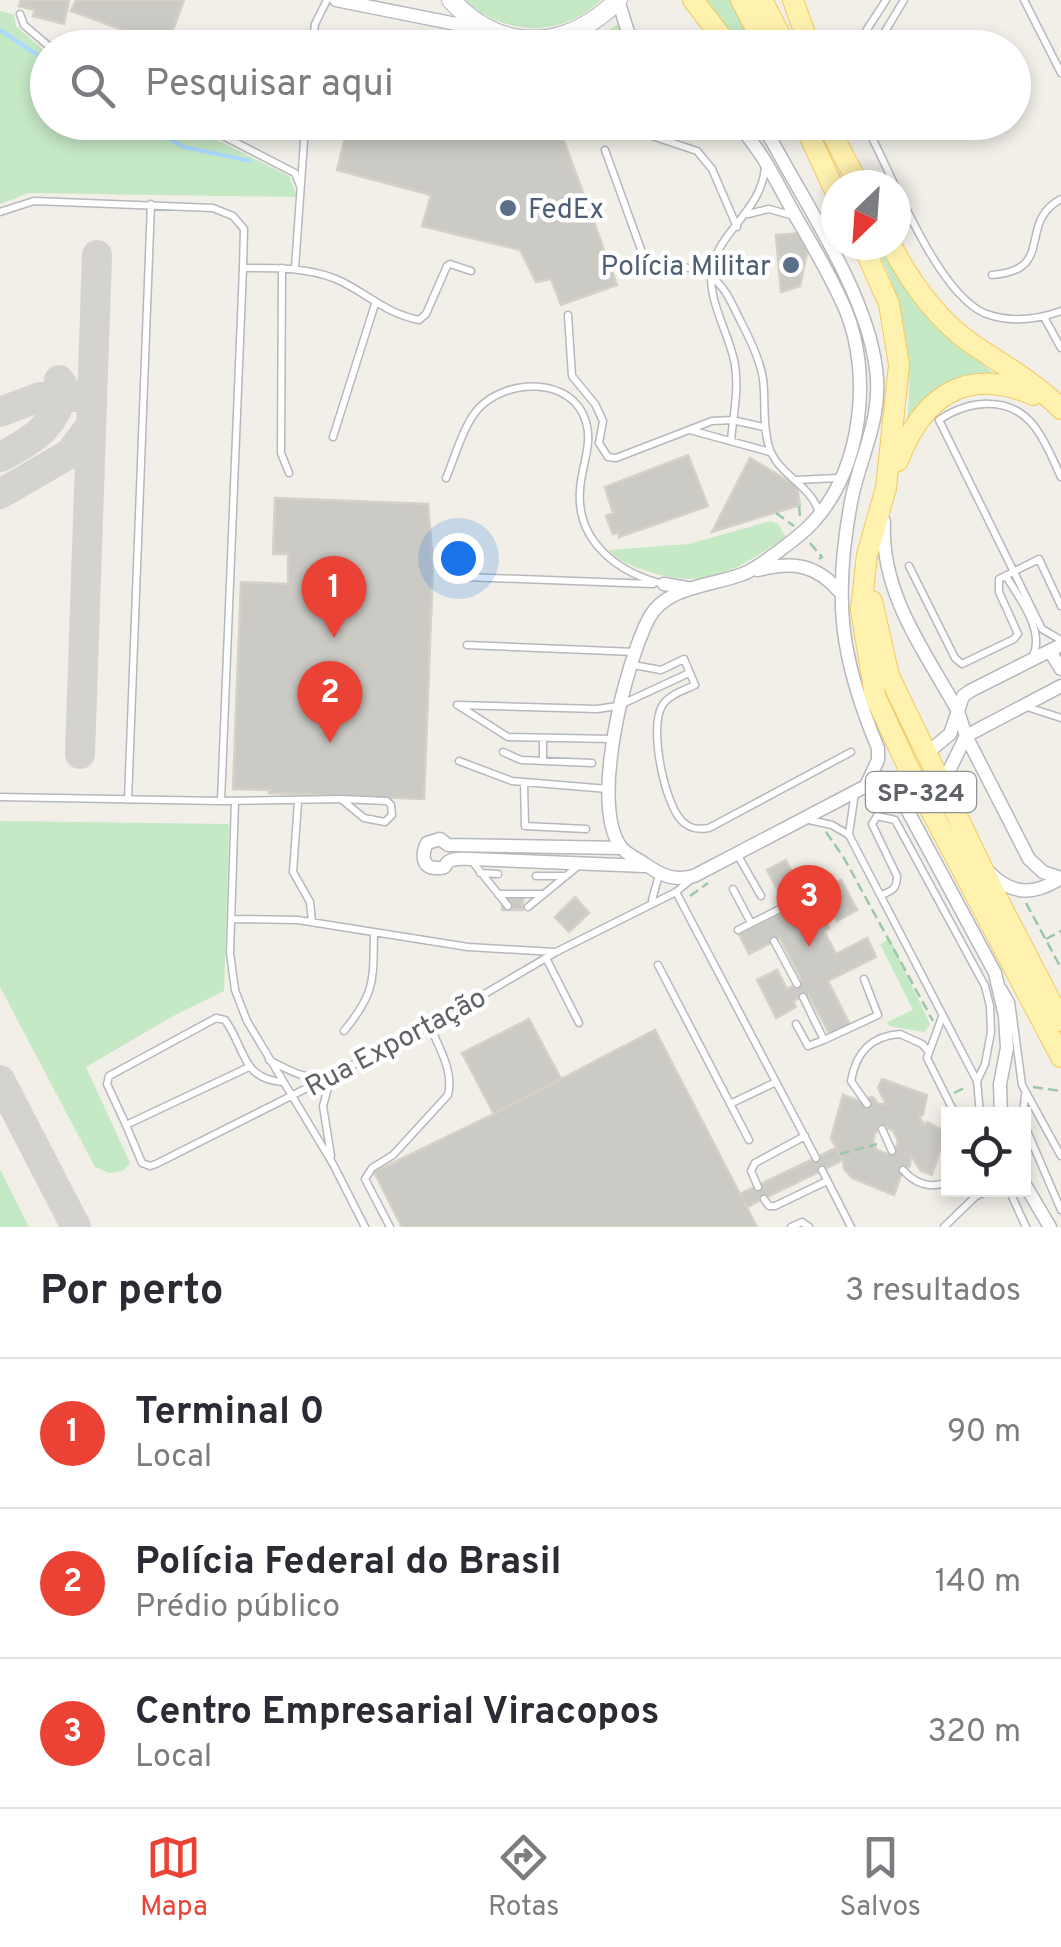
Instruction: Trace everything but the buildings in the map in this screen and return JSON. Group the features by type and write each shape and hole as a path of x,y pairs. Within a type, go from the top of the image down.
{"main road":[{"path":"452,0 463,13 492,30"},
{"path":"575,30 588,25 618,0"},
{"path":"694,0 716,30"},
{"path":"741,0 757,30"},
{"path":"762,0 778,30"},
{"path":"793,0 804,30"},
{"path":"802,140 824,170"},
{"path":"811,140 825,170"},
{"path":"836,140 851,170"},
{"name":"SP-324","path":"870,260 889,304 899,365 886,488 868,554 860,610 875,696 908,767 1061,1057"},
{"path":"898,260 932,308 964,338 1043,391 1061,410"},
{"path":"886,488 911,429 933,401 948,393 988,383 1012,386 1061,410"},
{"path":"866,580 889,676 1061,1021"}],"street":[{"path":"336,0 482,30"},
{"path":"618,0 627,30"},
{"path":"748,573 820,513 839,477 857,428 860,404 858,354 844,308 751,140"},
{"path":"653,870 586,862 470,859 449,852 621,848 674,879 694,876 861,789 878,760 878,748 850,676 840,592 852,500 876,418 878,396 872,343 853,292 771,140"},
{"path":"886,488 883,544 888,581 958,711 966,736 1029,859 1044,872 1061,878"},
{"path":"621,848 609,809 613,739 618,706 656,608 690,589 780,564 820,572 840,592"},
{"path":"664,584 690,589"},
{"path":"928,753 950,734 964,696 970,691 1058,645 1061,669"},
{"path":"942,782 966,736 1061,686"},
{"path":"861,789 894,792 903,802 995,973 1008,1048 1000,1084 1001,1107"},
{"path":"974,851 1001,883 1020,892 1045,889 1061,878"},
{"path":"1031,1195 1050,1227"}],"lane":[{"path":"315,30 327,0"},
{"path":"866,30 886,0"},
{"path":"886,30 904,0"},
{"path":"1024,0 1061,74"},
{"path":"20,14 31,30"},
{"path":"231,140 294,173 302,192"},
{"path":"295,268 304,140"},
{"path":"664,140 697,151 712,169 737,227"},
{"path":"873,140 943,275 966,301 1002,318 1044,317 1061,311"},
{"path":"605,150 647,266"},
{"path":"731,441 735,365 711,274 715,255 746,214 763,182 765,162"},
{"path":"992,276 1014,274 1022,269 1045,210 1061,199"},
{"path":"0,212 34,201 213,208 233,216 244,229 221,801"},
{"path":"128,800 151,204"},
{"path":"746,214 769,209 796,216"},
{"path":"622,265 681,266 711,274 728,295 762,376 764,427 771,452 778,464 812,494 820,513"},
{"path":"243,268 295,268 335,279 374,304 420,320 446,266 470,271"},
{"path":"282,268 282,453 289,473"},
{"path":"333,437 374,304"},
{"path":"568,314 572,376 595,404 602,421 599,443 608,457 616,458 712,421 732,420 764,427"},
{"path":"1044,317 1061,348"},
{"path":"446,478 475,412 489,398 525,388 554,388 578,404 586,420 588,448 579,493 590,534 617,567 664,584"},
{"path":"1030,660 1038,646 1037,638 939,420 978,402 1017,412 1035,427 1061,477"},
{"path":"689,430 771,452"},
{"path":"795,480 839,477"},
{"path":"909,566 955,658 962,664 1018,634 997,586 999,579 1039,559 1061,606"},
{"path":"1009,574 1042,629 1058,645"},
{"path":"465,577 664,584"},
{"path":"467,645 634,659 660,670 684,658 695,685 662,706 656,732 669,799 680,820 688,826 709,828 852,752"},
{"path":"613,739 508,737 457,705 597,709 618,706 689,673"},
{"path":"1022,706 1061,718"},
{"path":"543,738 543,761"},
{"path":"502,752 516,759 592,763"},
{"path":"459,761 524,783 610,789"},
{"path":"524,783 525,826 586,829"},
{"path":"849,836 861,789"},
{"path":"0,797 235,802 341,800 387,801 392,815 384,822 372,821 341,800"},
{"path":"235,802 230,953 236,990 247,1021 366,1227"},
{"path":"298,802 294,872 310,902 312,922"},
{"path":"881,895 897,884 897,876 872,824 884,814 895,820 984,986 991,1032 985,1064 977,1080"},
{"path":"803,819 832,825 849,836 977,1080 979,1107"},
{"path":"736,853 761,896"},
{"path":"470,859 508,906"},
{"path":"528,907 563,876 586,862"},
{"path":"650,903 656,893 653,870"},
{"path":"479,873 498,874"},
{"path":"536,876 563,876"},
{"name":"Rua Exportação","path":"126,1126 146,1166 156,1164 430,1026 556,952 676,892 694,876"},
{"path":"732,889 751,923"},
{"path":"676,892 816,1158"},
{"path":"498,894 543,894"},
{"path":"738,930 762,920 769,911 780,909"},
{"path":"232,920 312,922 468,946 556,952"},
{"path":"344,1032 366,1004 373,984 374,932"},
{"path":"774,941 797,984"},
{"path":"546,958 579,1023"},
{"path":"658,966 749,1140"},
{"path":"995,973 1011,1002 1026,1094 1024,1107"},
{"path":"796,1024 808,1046 878,1015 864,979"},
{"path":"803,996 824,1040"},
{"path":"942,1016 929,1052 929,1066 951,1107"},
{"path":"249,1067 126,1126 107,1084 109,1076 216,1018 226,1020 249,1067 266,1080 283,1082"},
{"path":"390,1227 364,1179 372,1168 393,1155 448,1094 448,1068 430,1026"},
{"path":"867,1104 852,1081 860,1055 869,1043 900,1034 929,1052"},
{"path":"268,1059 300,1076 330,1077 323,1106 333,1164"},
{"path":"730,1104 776,1082"},
{"path":"1026,1094 1061,1156"},
{"path":"882,1129 892,1151"},
{"path":"758,1187 751,1171 755,1163 806,1136"},
{"path":"1031,1140 1061,1210"},
{"path":"822,1170 850,1227"},
{"path":"904,1170 912,1180 930,1186 941,1184"},
{"path":"764,1199 769,1206 776,1206 828,1181"},
{"path":"944,1227 975,1197"},
{"path":"1012,1197 1026,1227"},
{"path":"790,1227 802,1222 810,1227"}],"path":[{"path":"776,513 801,532 822,557 808,568"},
{"path":"823,829 844,858 930,1015 933,1030"},
{"path":"680,902 719,877"},
{"path":"1020,892 1061,968"},
{"path":"1046,939 1061,931"},
{"path":"947,1096 966,1086"},
{"path":"1038,1087 1061,1092"},
{"path":"840,1154 878,1144"}],"green space":[{"path":"465,0 601,0 569,21 533,28 497,21"},
{"path":"704,0 734,0 751,30 727,30"},
{"path":"0,11 14,15 16,26 30,38 30,140 217,140 289,176 297,197 29,193 0,204"},
{"path":"882,260 886,260 905,287 998,377 907,419 908,351 893,287"},
{"path":"771,521 778,524 786,537 737,567 706,577 689,579 650,572 628,564 609,550 689,544"},
{"path":"0,821 229,824 224,991 86,1067 130,1163 123,1171 109,1173 95,1167 0,987"},
{"path":"890,939 930,1024 925,1032 889,1026 887,1022 913,1010 880,944"},
{"path":"0,1169 29,1227 0,1227"}],"waterway":[{"path":"0,30 30,50"},
{"path":"171,140 184,147 250,161"}],"taxiway":[{"path":"80,754 97,255"},
{"path":"0,457 33,438 50,421 60,400 63,386 59,380"},
{"path":"0,412 40,397 79,397"},
{"path":"0,494 69,454 91,425"},
{"path":"0,1080 76,1227"}],"place":[{"name":"FedEx","path":"508,208"},
{"name":"Polícia Militar","path":"791,265"},
{"name":"Terminal 0","path":"334,638"},
{"name":"Polícia Federal do Brasil","path":"330,743"},
{"name":"Centro Empresarial Viracopos","path":"809,947"}]}
